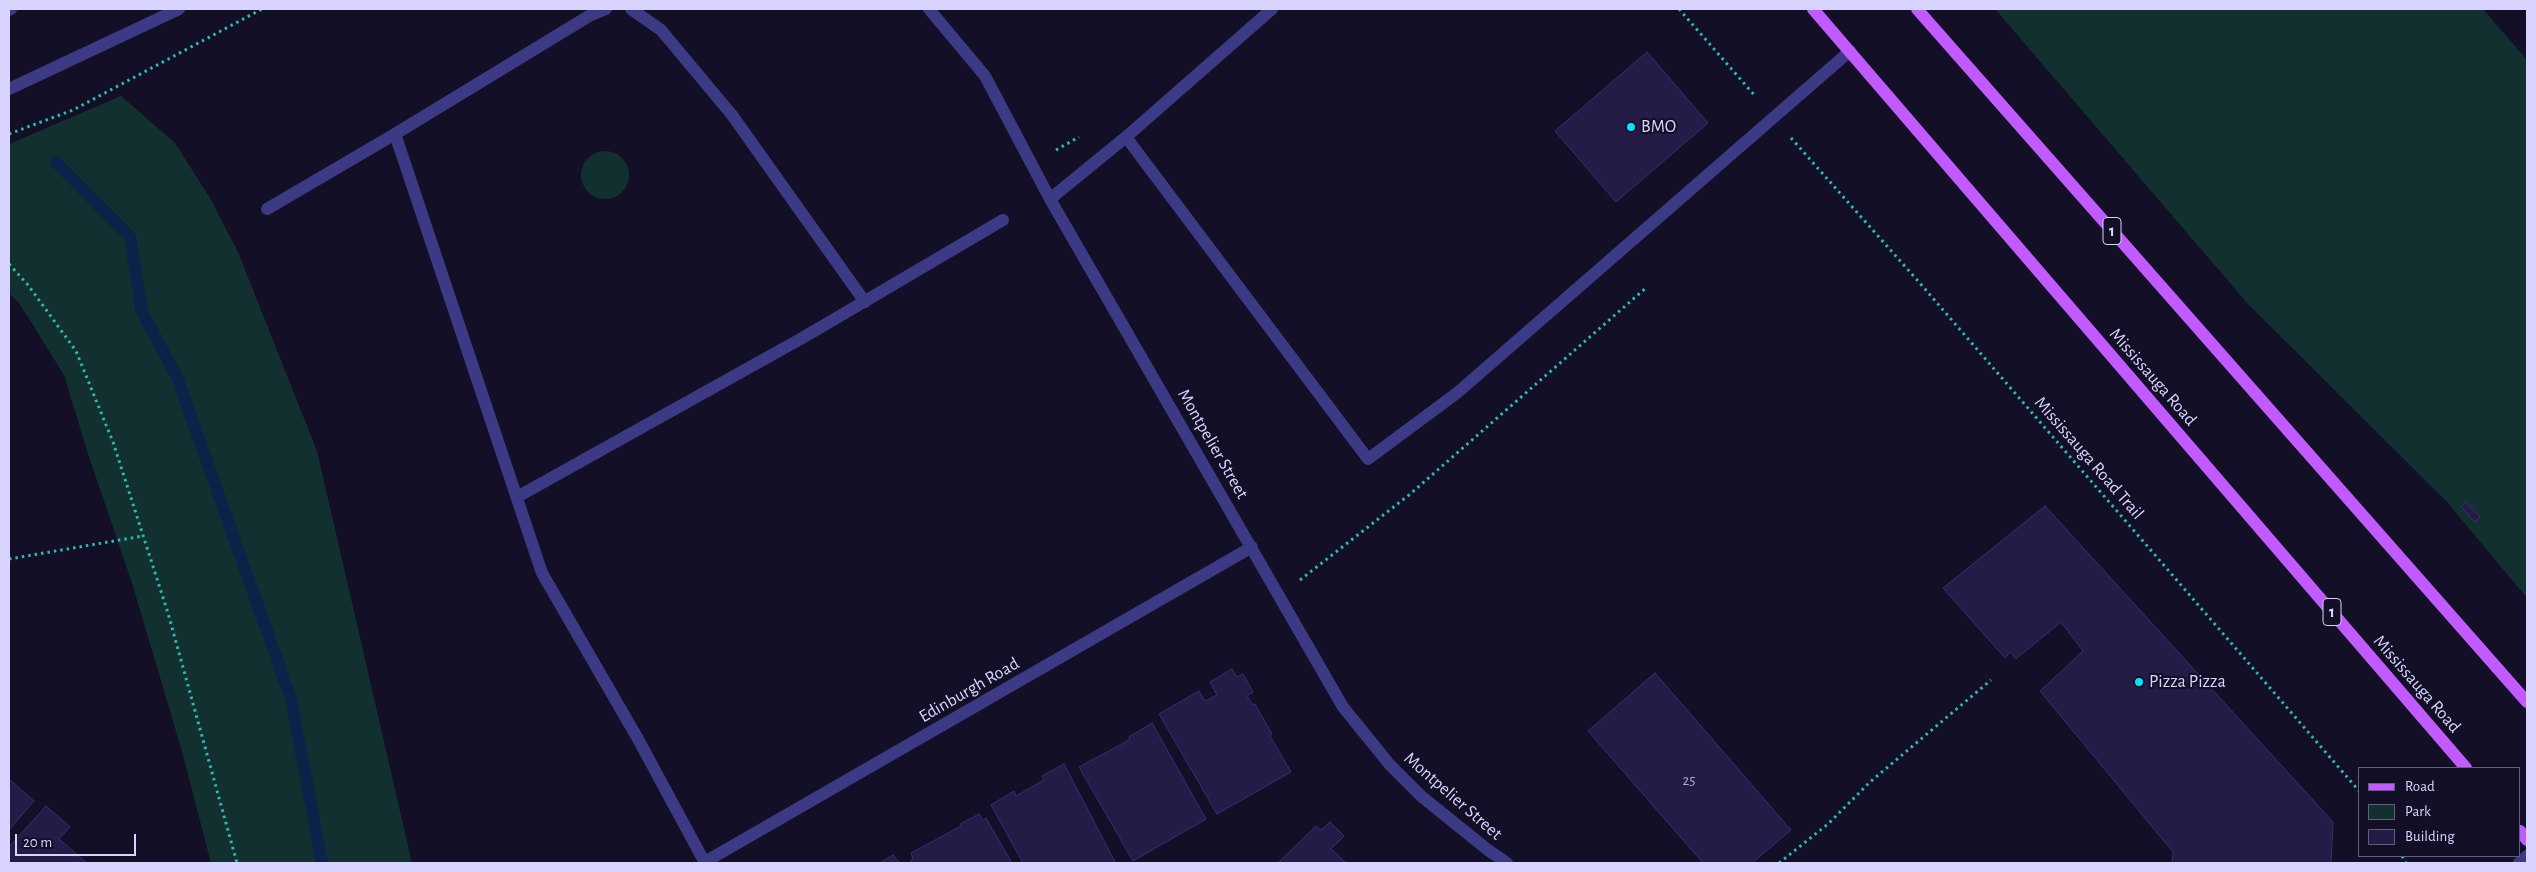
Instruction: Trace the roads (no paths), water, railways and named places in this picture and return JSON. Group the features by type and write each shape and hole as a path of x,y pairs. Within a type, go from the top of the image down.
{"main road":[{"name":"Mississauga Road","path":"1813,9 2465,767"},
{"name":"1","path":"1917,9 2527,702"}],"street":[{"path":"9,89 179,9"},
{"path":"267,209 589,16 606,9"},
{"path":"631,9 661,30 732,114 864,302"},
{"name":"Montpelier Street","path":"929,9 985,76 1050,199 1343,707 1390,765 1420,796 1488,850 1508,863"},
{"path":"1050,199 1126,137 1272,9"},
{"path":"1126,137 1368,459 1457,393 1850,51"},
{"path":"395,134 542,573 638,738 704,863"},
{"path":"517,496 864,302 1003,220"},
{"name":"Edinburgh Road","path":"704,863 1252,547"},
{"path":"2519,863 2527,856"}],"waterway":[{"path":"56,162 130,237 142,312 177,377 291,699 322,863"}],"place":[{"name":"BMO","path":"1631,127"},
{"name":"Pizza Pizza","path":"2139,682"}]}
